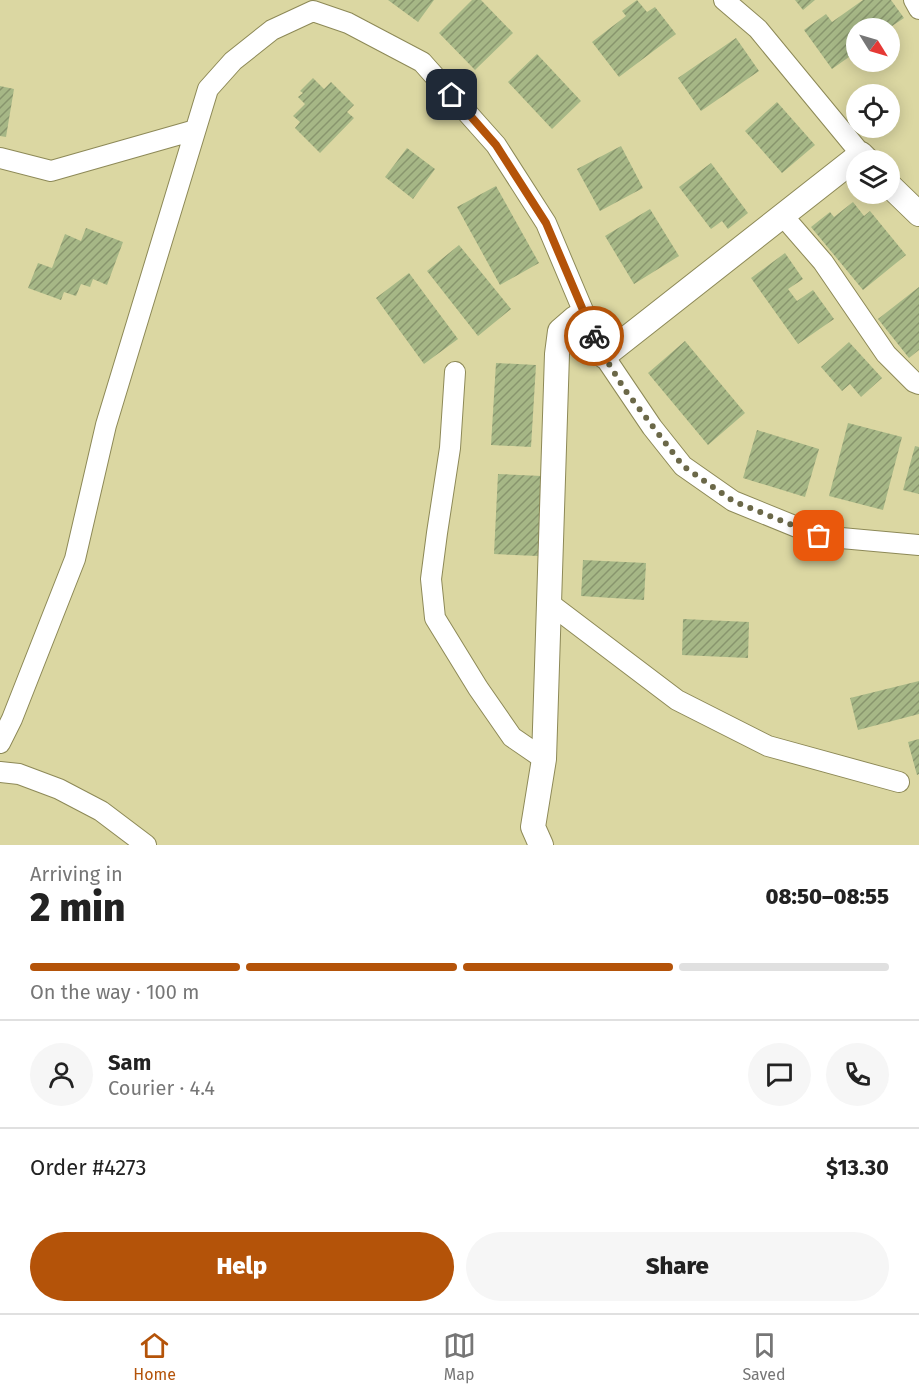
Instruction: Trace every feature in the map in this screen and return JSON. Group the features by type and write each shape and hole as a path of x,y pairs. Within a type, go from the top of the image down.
{"street":[{"path":"724,0 758,29 858,150"},
{"path":"914,0 919,9"},
{"path":"0,743 12,720 75,559 106,425 208,89 233,61 272,30 313,11 348,23 422,62 496,145 546,223 604,356 632,399 683,466 733,501 819,536 919,545"},
{"path":"0,158 51,171 195,130"},
{"path":"604,356 783,216 846,170"},
{"path":"900,196 919,214"},
{"path":"783,216 823,262 886,354 914,382 919,384"},
{"path":"542,845 533,827 544,759 557,354 560,331 575,318 587,320"},
{"path":"455,372 450,448 431,579 435,618 477,688 512,737 544,759"},
{"path":"549,603 676,700 768,746 899,782"},
{"path":"0,772 19,774 59,789 100,811 146,845"}],"building":[{"path":"388,0 434,0 418,22"},
{"path":"472,0 481,0 513,33 475,70 439,33"},
{"path":"637,0 647,12 655,7 676,34 619,77 592,42 626,16 622,11"},
{"path":"795,0 815,0 803,10"},
{"path":"863,0 891,0 904,18 900,21 900,18 846,18 846,59 832,69 804,30 826,14 832,22"},
{"path":"736,38 759,71 701,111 678,78"},
{"path":"537,54 581,101 552,129 508,82"},
{"path":"313,78 324,89 331,82 354,105 347,112 354,118 320,153 295,128 300,122 293,116 305,104 298,97 303,93 300,91"},
{"path":"0,86 14,89 6,137 0,136"},
{"path":"777,102 815,145 782,173 745,131"},
{"path":"621,146 643,188 600,211 577,169"},
{"path":"407,148 435,169 413,199 385,177"},
{"path":"711,163 748,213 728,229 722,221 711,229 679,187"},
{"path":"496,186 539,263 500,285 457,207"},
{"path":"850,204 855,204 864,216 870,211 906,255 863,290 811,227 830,212 834,217"},
{"path":"650,209 679,256 634,284 605,236"},
{"path":"86,228 123,242 107,285 93,279 90,287 81,284 76,296 64,292 61,300 28,288 38,263 52,268 65,234 81,241"},
{"path":"459,245 511,309 478,336 427,271"},
{"path":"785,253 803,279 788,289 797,301 813,290 834,319 798,344 751,278"},
{"path":"409,273 458,339 424,364 376,298"},
{"path":"919,287 919,350 909,358 878,319"},
{"path":"685,341 745,413 708,445 648,373"},
{"path":"849,342 882,378 861,397 850,384 842,391 821,367"},
{"path":"496,363 536,365 531,447 491,445"},
{"path":"848,423 902,437 883,510 829,496"},
{"path":"757,430 819,449 805,497 743,478"},
{"path":"915,446 919,447 919,494 903,490"},
{"path":"498,474 542,476 538,556 494,554"},
{"path":"583,560 646,563 644,600 581,596"},
{"path":"683,619 749,622 748,658 682,655"},
{"path":"919,681 919,714 858,730 850,698"},
{"path":"919,739 919,774 917,775 908,742"}],"way so far":[{"path":"594,336 625,390 683,466 733,501 819,536"}],"route":[{"path":"452,95 496,145 546,223 594,336"}]}
